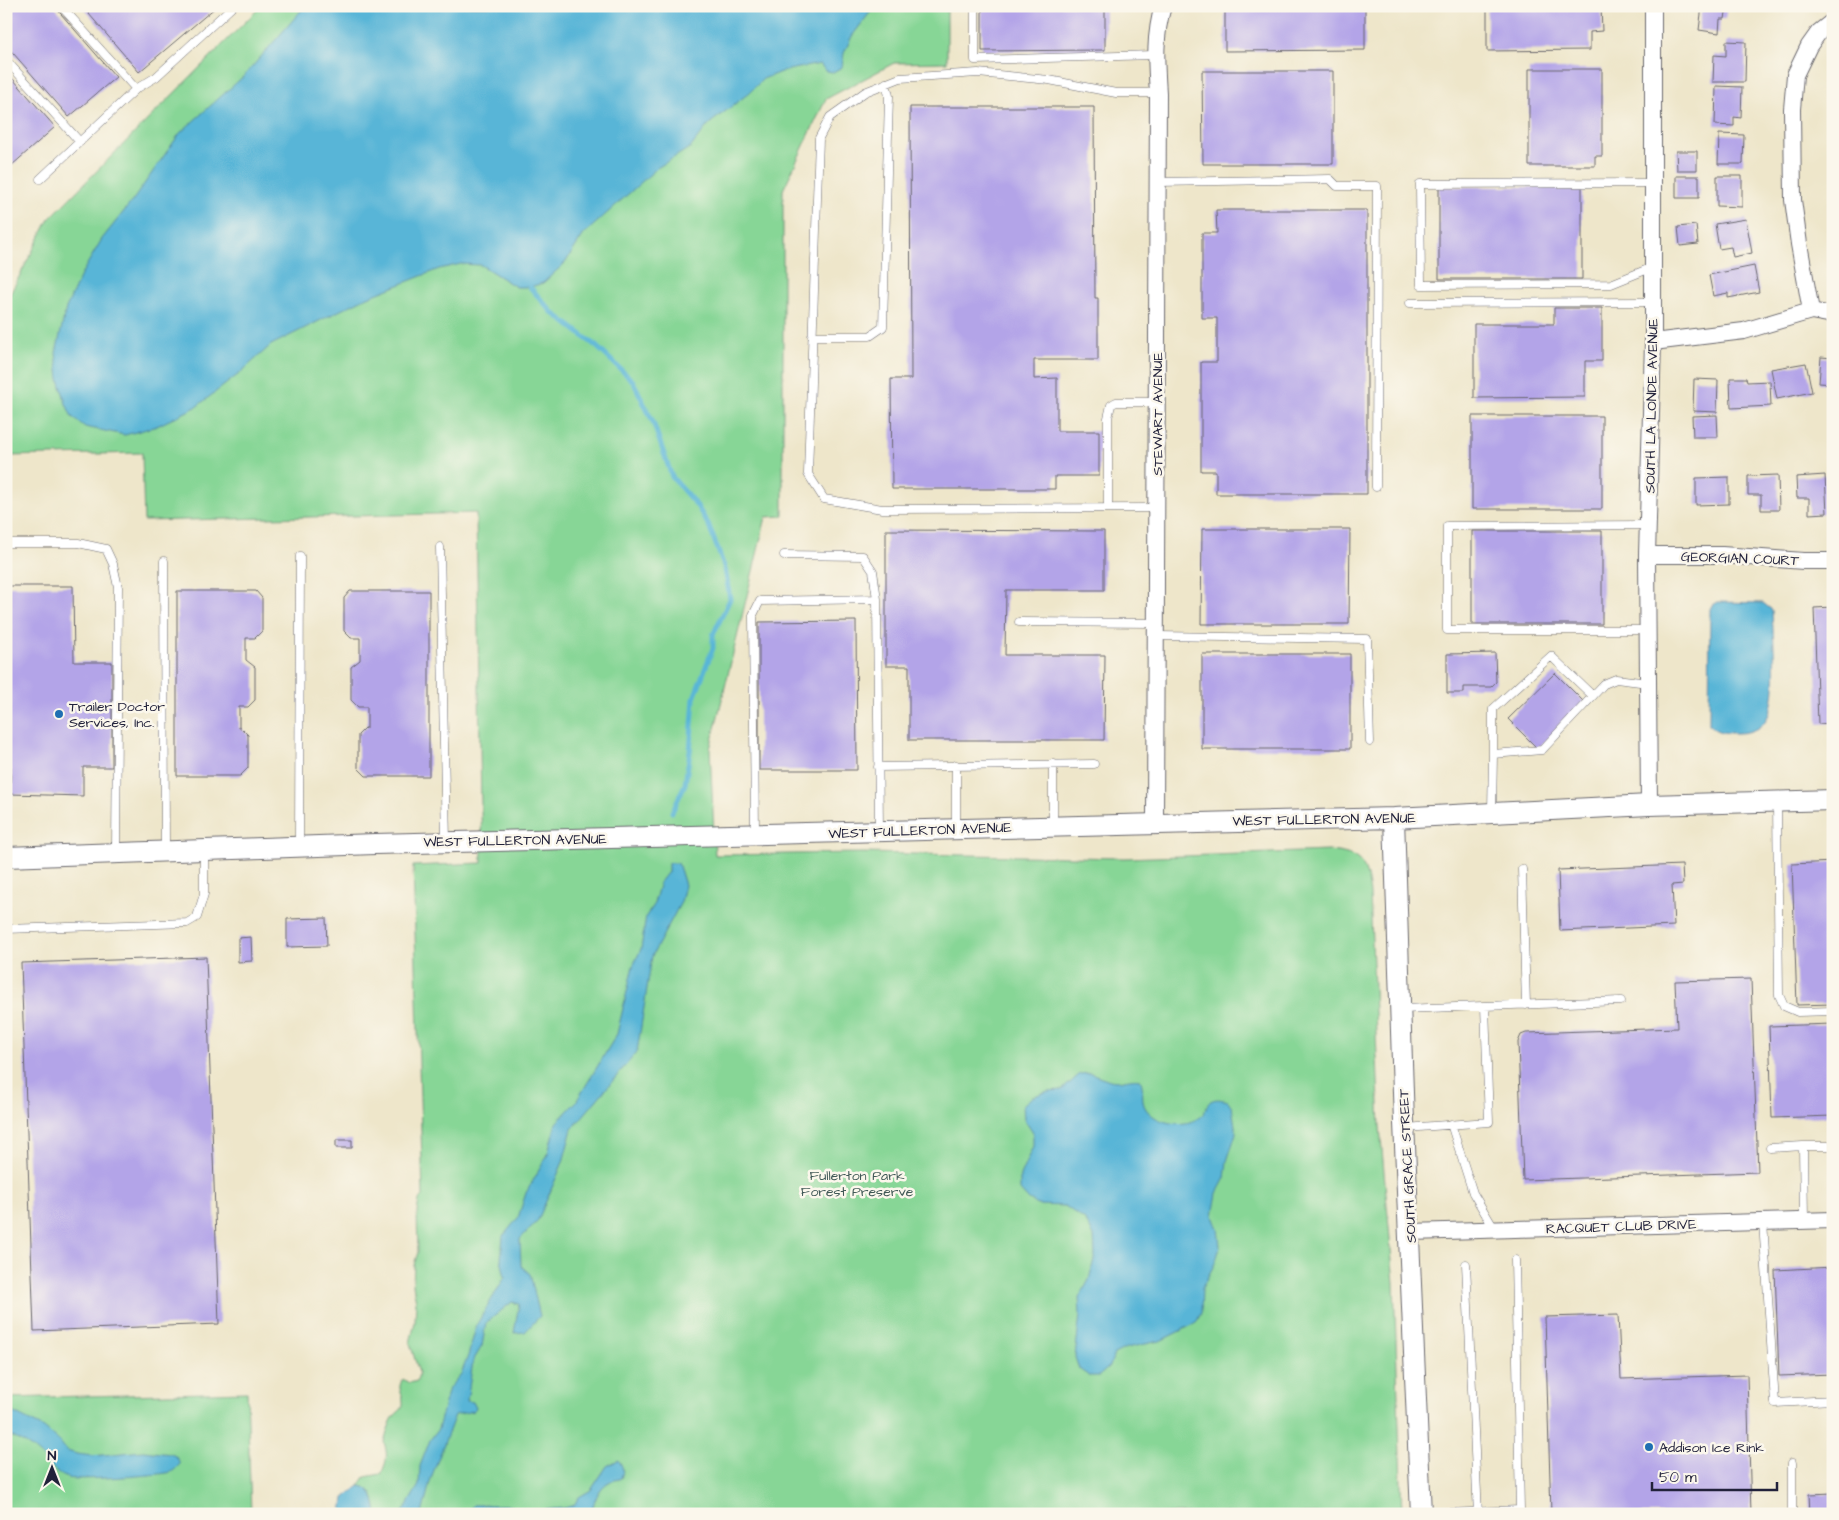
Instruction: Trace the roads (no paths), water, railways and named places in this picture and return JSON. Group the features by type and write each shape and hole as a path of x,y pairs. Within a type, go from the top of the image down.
{"street":[{"name":"STEWART AVENUE","path":"1156,823 1158,93 1155,55 1157,25 1163,6"},
{"name":"SOUTH LA LONDE AVENUE","path":"1649,805 1647,556 1653,266 1653,6"},
{"path":"1811,311 1798,244 1792,200 1792,109 1795,75 1805,53 1819,32 1833,21"},
{"path":"1652,342 1744,331 1811,311 1833,315"},
{"name":"GEORGIAN COURT","path":"1647,556 1722,555 1804,561 1833,561"},
{"name":"WEST FULLERTON AVENUE","path":"6,856 956,828 1394,818 1649,805 1833,800"},
{"name":"SOUTH GRACE STREET","path":"1394,818 1421,1514"},
{"name":"RACQUET CLUB DRIVE","path":"1410,1232 1833,1220"}],"lane":[{"path":"61,6 136,89"},
{"path":"40,180 136,89 156,77 233,6"},
{"path":"975,6 975,60 1155,55"},
{"path":"6,60 80,142"},
{"path":"1156,508 882,510 824,499 808,474 819,138 830,117 865,92 900,78 978,73 1050,80 1116,93 1158,93"},
{"path":"812,336 870,336 883,327 889,96 886,83"},
{"path":"1158,182 1330,179 1337,186 1376,186 1376,487"},
{"path":"1653,183 1420,184 1421,285 1611,284 1653,266"},
{"path":"1410,303 1652,302"},
{"path":"1108,508 1108,418 1111,405 1116,402 1157,402"},
{"path":"1648,525 1447,526 1447,630 1648,630"},
{"path":"6,543 78,543 106,549 113,564 118,587 116,853"},
{"path":"440,546 446,842"},
{"path":"784,555 863,556 873,571 876,599 879,831"},
{"path":"299,846 300,556"},
{"path":"164,561 165,851"},
{"path":"755,835 753,615 760,601 876,599"},
{"path":"1020,622 1367,639 1370,742"},
{"path":"1492,814 1493,709 1551,656 1593,696"},
{"path":"1493,754 1542,750 1604,684 1616,679 1648,684"},
{"path":"1053,764 1053,826"},
{"path":"878,767 1094,764"},
{"path":"956,766 956,828"},
{"path":"1777,802 1779,995 1784,1006 1798,1012 1833,1011"},
{"path":"6,929 187,923 198,917 204,894 204,850"},
{"path":"1522,869 1526,1005"},
{"path":"1401,1009 1622,1002"},
{"path":"1405,1128 1489,1122 1485,1006"},
{"path":"1451,1124 1473,1193 1496,1230"},
{"path":"1803,1146 1804,1221"},
{"path":"1770,1148 1833,1146"},
{"path":"1762,1222 1775,1403 1833,1400"},
{"path":"1414,1514 1521,1512 1515,1260"},
{"path":"1466,1264 1478,1513"},
{"path":"1792,1463 1792,1514"}],"water":[{"path":"305,6 875,6 852,36 844,53 842,67 833,72 826,71 820,64 783,71 763,79 749,93 709,124 691,147 657,168 584,234 565,263 543,283 530,287 516,287 481,265 461,264 439,269 363,299 271,345 239,374 196,407 157,426 125,435 85,427 72,417 66,404 59,379 56,353 66,308 82,273 102,239 133,200 180,133 245,75"},
{"path":"1717,602 1763,603 1772,610 1775,665 1771,706 1768,716 1762,724 1746,732 1722,732 1714,729 1709,724 1710,609"},
{"path":"668,863 678,863 685,885 681,902 652,956 637,1052 572,1129 563,1162 538,1220 520,1239 521,1266 530,1274 540,1316 525,1332 514,1333 519,1304 512,1302 486,1323 482,1346 473,1361 467,1401 473,1402 476,1408 473,1411 455,1415 431,1478 422,1514 402,1514 419,1485 420,1466 430,1440 438,1429 449,1388 461,1374 477,1324 505,1277 501,1259 503,1236 518,1218 526,1193 547,1156 556,1123 576,1102 617,1034 633,966 641,949 646,916 653,907 660,882 668,872"},
{"path":"1090,1073 1114,1081 1140,1079 1144,1106 1157,1119 1165,1122 1189,1122 1204,1113 1211,1101 1219,1099 1228,1101 1232,1107 1236,1133 1227,1161 1225,1178 1217,1193 1213,1216 1218,1229 1220,1246 1216,1261 1202,1288 1201,1313 1196,1323 1160,1341 1126,1348 1114,1354 1110,1366 1099,1376 1089,1376 1079,1369 1075,1357 1080,1315 1079,1298 1089,1280 1095,1255 1094,1236 1085,1220 1065,1206 1038,1205 1029,1200 1020,1190 1020,1176 1033,1146 1033,1133 1024,1119 1023,1105 1032,1097 1048,1091 1062,1090 1080,1074"},
{"path":"6,1409 44,1428 67,1451 92,1456 143,1451 171,1454 177,1457 180,1464 171,1472 165,1473 102,1478 68,1478 56,1471 43,1457 31,1448 6,1434"},
{"path":"618,1460 622,1468 621,1478 610,1481 602,1488 595,1500 591,1514 467,1514 473,1505 506,1505 530,1511 565,1508 574,1505 579,1497 591,1490 607,1466"},
{"path":"359,1486 364,1487 370,1492 377,1514 342,1514 344,1498"}],"waterway":[{"path":"530,287 552,312 596,346 633,381 653,422 672,477 697,506 709,526 725,569 730,599 713,635 713,648 694,698 690,752 685,784 672,812"}],"place":[{"name":"Trailer Doctor Services, Inc.","path":"59,714"},
{"name":"Addison Ice Rink","path":"1649,1447"}],"park label":[{"name":"Fullerton Park Forest Preserve","path":"857,1184"}]}
